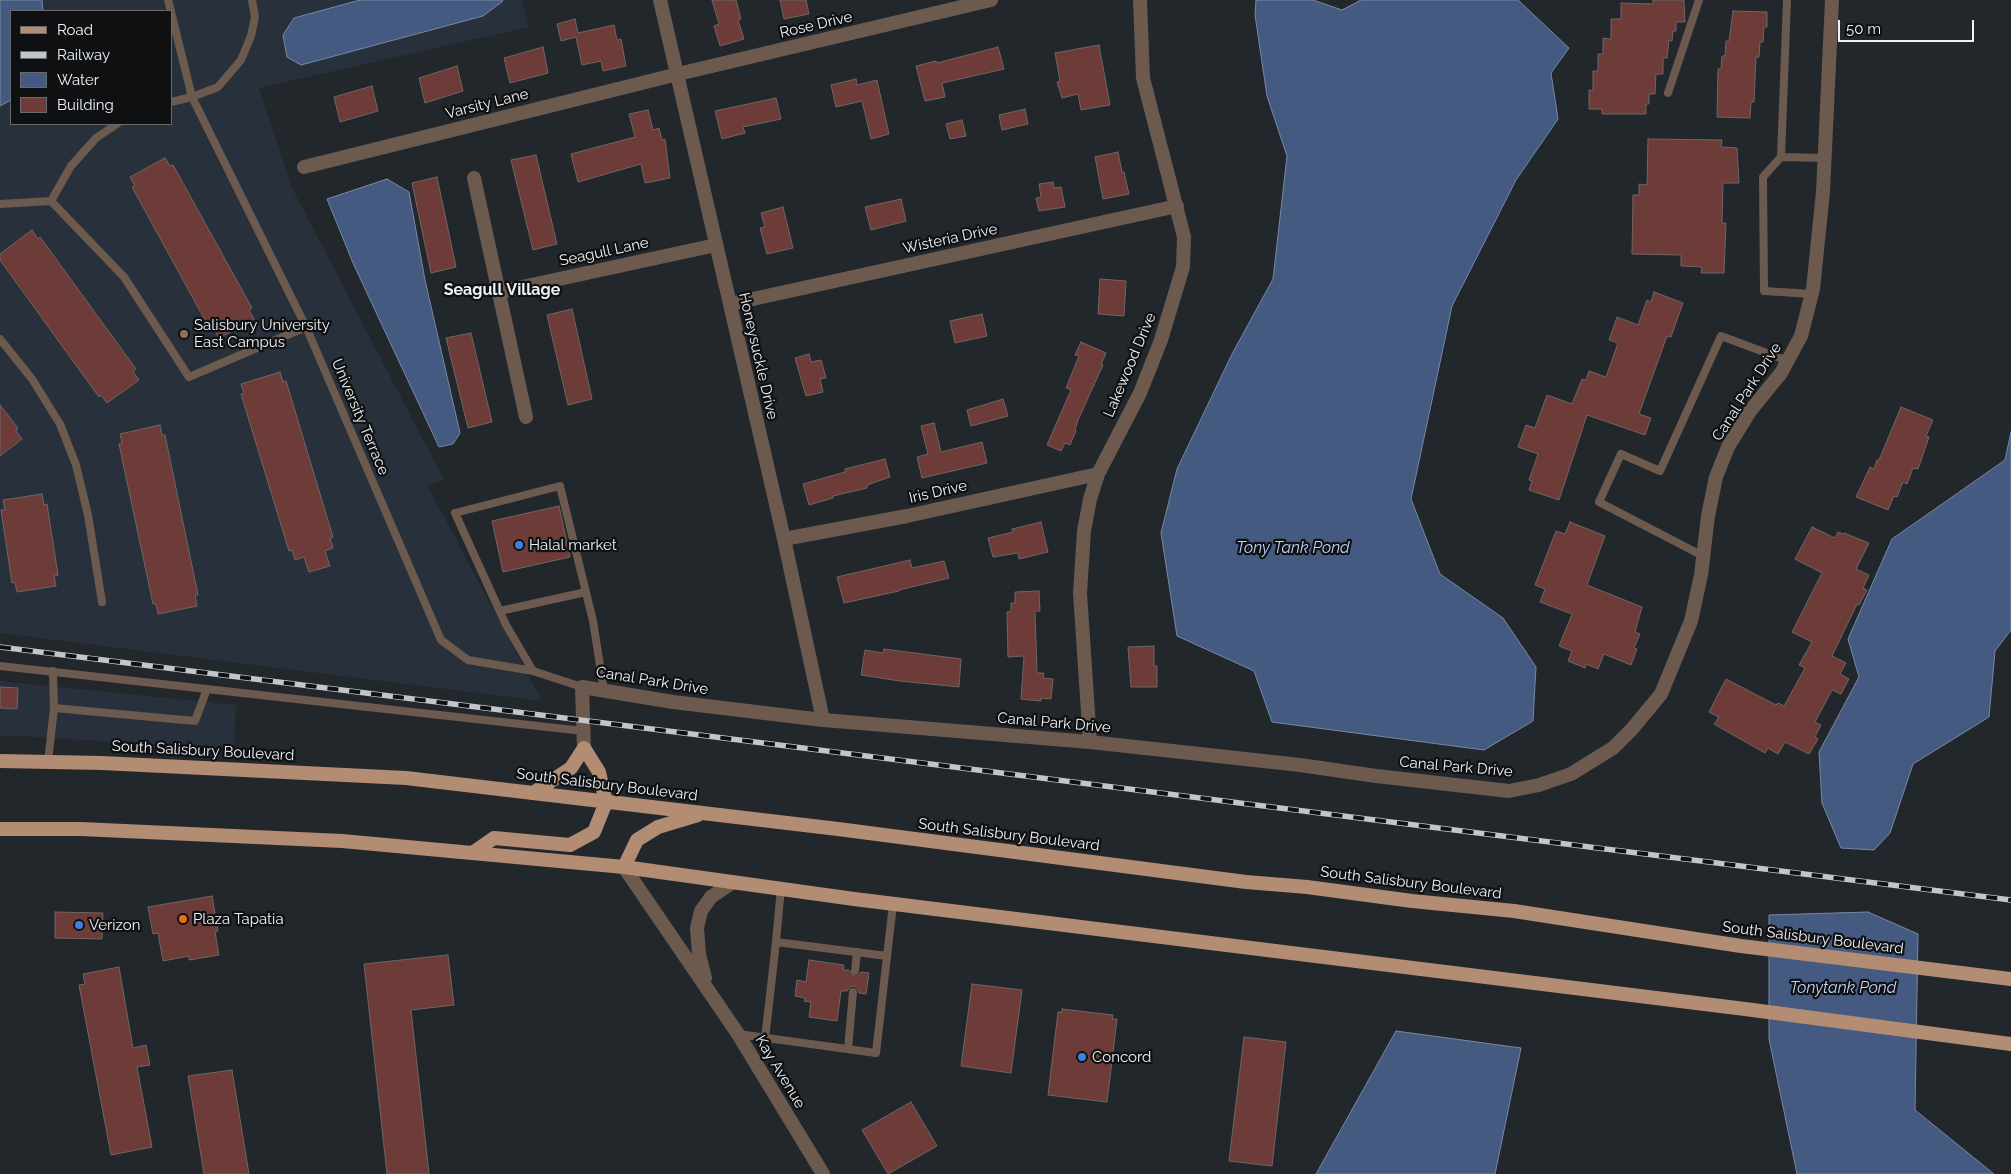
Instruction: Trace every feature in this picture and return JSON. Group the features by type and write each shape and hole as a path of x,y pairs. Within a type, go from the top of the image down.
{"main road":[{"path":"474,852 494,838 570,845 594,832 606,802 599,772 584,748 571,768 532,793"},
{"name":"South Salisbury Boulevard","path":"0,761 102,763 406,778 704,813 1246,882 1307,887 1412,901 1514,911 1741,946 2011,979"},
{"path":"624,867 637,840 658,827 704,813"},
{"path":"0,829 81,829 342,841 624,867 893,904 1745,1009 2011,1044"}],"street":[{"name":"Honeysuckle Drive","path":"660,0 784,539 823,720"},
{"name":"Rose Drive","path":"678,74 991,0"},
{"name":"Lakewood Drive","path":"1090,742 1080,592 1084,531 1090,500 1098,474 1140,393 1161,340 1182,267 1184,237 1143,78 1140,0"},
{"name":"Canal Park Drive","path":"584,748 582,687 673,702 823,720 1090,742 1300,764 1376,776 1509,791 1571,774 1613,748 1632,730 1660,694 1691,621 1701,575 1716,476 1725,454 1750,411 1781,374 1801,336 1812,294 1824,158 1832,0"},
{"name":"Varsity Lane","path":"304,167 678,74"},
{"path":"474,178 526,417"},
{"name":"Wisteria Drive","path":"730,304 1177,206"},
{"name":"Seagull Lane","path":"499,292 716,245"},
{"name":"Iris Drive","path":"784,539 908,516 1098,474"},
{"name":"Kay Avenue","path":"624,867 738,1034 823,1174"},
{"name":"Kay Avenue","path":"708,988 699,954 697,928 701,911 711,897 733,882"}],"lane":[{"path":"172,102 192,97 218,87 241,60 251,36 255,17 252,0"},
{"path":"1668,93 1699,0"},
{"path":"1787,0 1781,157 1763,177 1764,291 1812,294"},
{"name":"University Terrace","path":"172,15 192,97 306,327 441,640 468,660 534,671 582,687"},
{"path":"51,201 71,166 96,138 116,125"},
{"path":"1781,157 1824,158"},
{"path":"0,204 51,201 124,278 189,377 306,327"},
{"path":"1703,556 1599,502 1621,454 1660,470 1720,336 1788,360"},
{"path":"0,339 37,387 60,424 76,465 88,515 102,602"},
{"path":"534,671 500,611 456,513 560,486 593,621 604,691"},
{"path":"500,611 586,592"},
{"path":"0,666 583,731"},
{"path":"48,762 54,708 52,672"},
{"path":"54,708 195,721 207,689"},
{"path":"765,1038 781,888"},
{"path":"738,1034 876,1054 893,904"},
{"path":"776,942 887,956"},
{"path":"855,971 857,952"},
{"path":"848,1050 853,992"}],"shaded area":[{"name":"Salisbury University East Campus","path":"0,0 522,0 529,27 259,88 292,188 444,480 427,485 542,701 0,633"},
{"path":"0,681 236,705 234,749 0,736"}],"water":[{"path":"0,0 42,0 43,10 10,10 10,101 0,106"},
{"path":"360,0 503,1 483,16 301,65 287,57 283,35 294,18"},
{"name":"Tony Tank Pond","path":"1256,0 1313,0 1342,10 1361,0 1518,0 1569,48 1551,73 1558,119 1516,180 1452,306 1411,499 1440,574 1503,618 1536,667 1533,721 1484,750 1272,722 1254,671 1177,636 1161,533 1177,469 1232,354 1273,279 1287,156 1267,96 1255,15"},
{"path":"387,179 409,192 425,280 460,433 453,444 439,447 353,263 327,199"},
{"path":"2011,432 2011,630 1995,651 1989,717 1913,764 1890,833 1874,850 1841,848 1822,803 1819,752 1859,677 1848,639 1892,539 2005,460"},
{"name":"Tonytank Pond","path":"1868,912 1918,934 1915,1110 1994,1174 1797,1174 1769,1039 1769,915"},
{"path":"1396,1031 1521,1048 1495,1174 1316,1174"}],"building":[{"path":"712,0 736,0 741,19 738,20 744,39 720,46 714,26 719,24"},
{"path":"780,0 806,0 809,14 784,19"},
{"path":"1653,0 1684,0 1685,22 1676,22 1676,31 1673,31 1672,41 1669,40 1667,58 1663,58 1663,74 1656,74 1655,94 1649,94 1646,114 1602,114 1602,109 1589,109 1589,90 1593,91 1593,71 1598,71 1598,54 1603,54 1603,38 1611,39 1611,19 1621,19 1621,3 1653,4"},
{"path":"1733,11 1767,12 1767,27 1764,27 1763,42 1760,42 1759,57 1756,57 1754,102 1751,102 1750,118 1717,117 1718,69 1721,69 1722,56 1725,56 1726,41 1729,41"},
{"path":"575,19 578,33 614,25 617,40 621,39 626,66 603,71 601,61 582,65 576,37 561,41 557,24"},
{"path":"1099,45 1110,105 1081,110 1078,94 1062,98 1057,82 1060,81 1055,53"},
{"path":"543,47 548,73 510,83 504,58"},
{"path":"998,47 1004,69 942,83 945,97 925,101 916,66 936,61 937,63"},
{"path":"457,66 463,91 425,103 419,78"},
{"path":"856,79 857,85 877,80 889,134 871,139 862,101 836,107 831,85"},
{"path":"372,86 378,111 340,122 334,97"},
{"path":"776,98 781,119 743,127 745,133 722,139 715,111"},
{"path":"1025,109 1028,124 1002,130 999,115"},
{"path":"648,110 653,130 659,128 662,140 665,139 670,178 645,183 641,164 578,182 571,154 635,137 629,114"},
{"path":"962,120 966,136 950,139 946,124"},
{"path":"1648,139 1722,140 1721,147 1737,148 1739,183 1723,183 1722,223 1726,223 1724,273 1701,273 1702,267 1681,266 1681,255 1632,254 1633,195 1639,195 1639,184 1647,185"},
{"path":"1118,152 1129,194 1103,199 1095,157"},
{"path":"536,155 557,244 533,250 511,160"},
{"path":"165,158 170,166 173,165 252,308 249,310 254,319 219,338 214,329 211,331 132,187 135,186 130,177"},
{"path":"437,177 456,267 431,273 412,183"},
{"path":"1053,182 1054,188 1061,187 1065,207 1039,211 1036,198 1041,197 1039,184"},
{"path":"901,199 906,221 871,230 865,207"},
{"path":"783,207 793,248 767,254 760,228 765,227 761,213"},
{"path":"32,230 38,239 40,237 136,369 133,372 139,380 107,403 101,395 99,397 0,260 0,254"},
{"path":"1100,279 1126,281 1124,316 1098,314"},
{"path":"1654,292 1683,303 1671,337 1667,336 1639,414 1651,418 1645,435 1587,415 1559,500 1529,490 1532,481 1529,480 1538,454 1518,447 1526,425 1535,428 1547,395 1572,404 1582,379 1586,380 1589,371 1606,377 1618,343 1609,340 1617,317 1638,325 1647,300 1651,302"},
{"path":"572,309 592,399 568,405 547,315"},
{"path":"982,314 987,336 955,343 950,321"},
{"path":"471,333 492,422 468,428 446,338"},
{"path":"1081,342 1106,353 1101,365 1103,365 1078,420 1070,445 1065,443 1061,451 1047,445 1071,390 1066,388 1079,356 1075,355"},
{"path":"809,354 811,362 821,360 826,378 820,379 823,392 806,396 795,358"},
{"path":"280,372 283,382 286,381 333,537 330,538 333,548 325,551 330,566 309,572 304,557 295,560 292,550 289,551 241,394 244,393 241,384"},
{"path":"1003,399 1008,416 971,426 967,410"},
{"path":"0,405 18,428 16,431 22,439 0,456"},
{"path":"1901,407 1933,420 1926,436 1929,437 1918,469 1913,468 1907,484 1903,482 1897,497 1894,496 1888,510 1856,497 1870,467 1874,469 1877,460 1879,460"},
{"path":"934,423 941,452 982,442 987,463 922,478 917,457 928,454 921,426"},
{"path":"160,425 162,435 165,435 198,595 195,595 197,606 158,614 156,604 153,604 119,444 122,443 120,434"},
{"path":"885,459 890,477 867,485 867,488 833,496 833,498 809,505 803,484 845,472 845,469"},
{"path":"42,494 44,505 47,504 58,575 54,576 56,586 17,592 15,582 12,583 1,510 5,510 3,500"},
{"path":"559,506 570,557 503,572 492,521"},
{"path":"1041,522 1048,552 1019,559 1018,553 993,557 988,538 1013,532 1012,529"},
{"path":"1570,522 1605,536 1587,585 1642,607 1635,632 1640,634 1634,648 1637,649 1631,665 1604,654 1598,669 1586,664 1585,668 1568,661 1572,651 1559,646 1572,614 1540,602 1545,589 1535,585 1556,531 1565,534"},
{"path":"1812,527 1835,538 1838,532 1869,543 1856,569 1869,575 1863,588 1867,590 1859,605 1857,604 1832,656 1846,663 1840,674 1849,679 1841,694 1832,690 1815,722 1821,725 1815,737 1818,739 1809,754 1785,742 1778,754 1768,748 1765,753 1714,724 1719,717 1709,712 1726,679 1776,705 1778,703 1784,706 1805,668 1799,665 1812,642 1792,632 1822,573 1795,559"},
{"path":"910,560 912,568 944,561 949,578 844,603 837,577"},
{"path":"1039,591 1040,611 1035,611 1037,673 1044,673 1043,678 1053,679 1051,699 1041,698 1041,701 1021,699 1024,656 1008,657 1007,612 1011,611 1011,603 1015,603 1015,592"},
{"path":"1154,646 1154,666 1157,666 1157,687 1131,687 1128,647"},
{"path":"884,649 961,659 959,687 861,675 865,650 883,653"},
{"path":"0,687 18,688 17,709 0,708"},
{"name":"Plaza Tapatia","path":"212,896 218,931 215,932 219,955 189,960 189,956 163,961 158,933 153,934 148,907"},
{"name":"Verizon","path":"55,912 103,913 102,939 55,938"},
{"path":"448,955 454,1005 411,1010 429,1174 387,1174 364,964"},
{"path":"809,960 844,965 843,970 849,970 854,976 858,976 861,972 869,973 866,994 859,993 858,989 854,986 850,987 847,991 841,991 837,1021 809,1017 811,1002 804,1001 805,998 795,996 797,980 806,982"},
{"path":"119,967 133,1048 146,1045 150,1065 137,1067 152,1147 111,1155 79,985 85,984 83,974"},
{"path":"972,984 1022,990 1011,1073 961,1066"},
{"name":"Concord","path":"1062,1009 1113,1015 1112,1019 1117,1019 1107,1102 1048,1095 1058,1012 1062,1012"},
{"path":"1244,1037 1286,1042 1272,1166 1229,1161"},
{"path":"232,1070 249,1174 204,1174 188,1076"},
{"path":"911,1102 937,1146 888,1174 862,1130"}],"railway":[{"path":"0,647 2011,900"}],"place":[{"name":"Salisbury University East Campus","path":"184,334"},
{"name":"Halal market","path":"519,545"},
{"name":"Plaza Tapatia","path":"183,919"},
{"name":"Verizon","path":"79,925"},
{"name":"Concord","path":"1082,1057"}],"district":[{"name":"Seagull Village","path":"502,290"}]}
